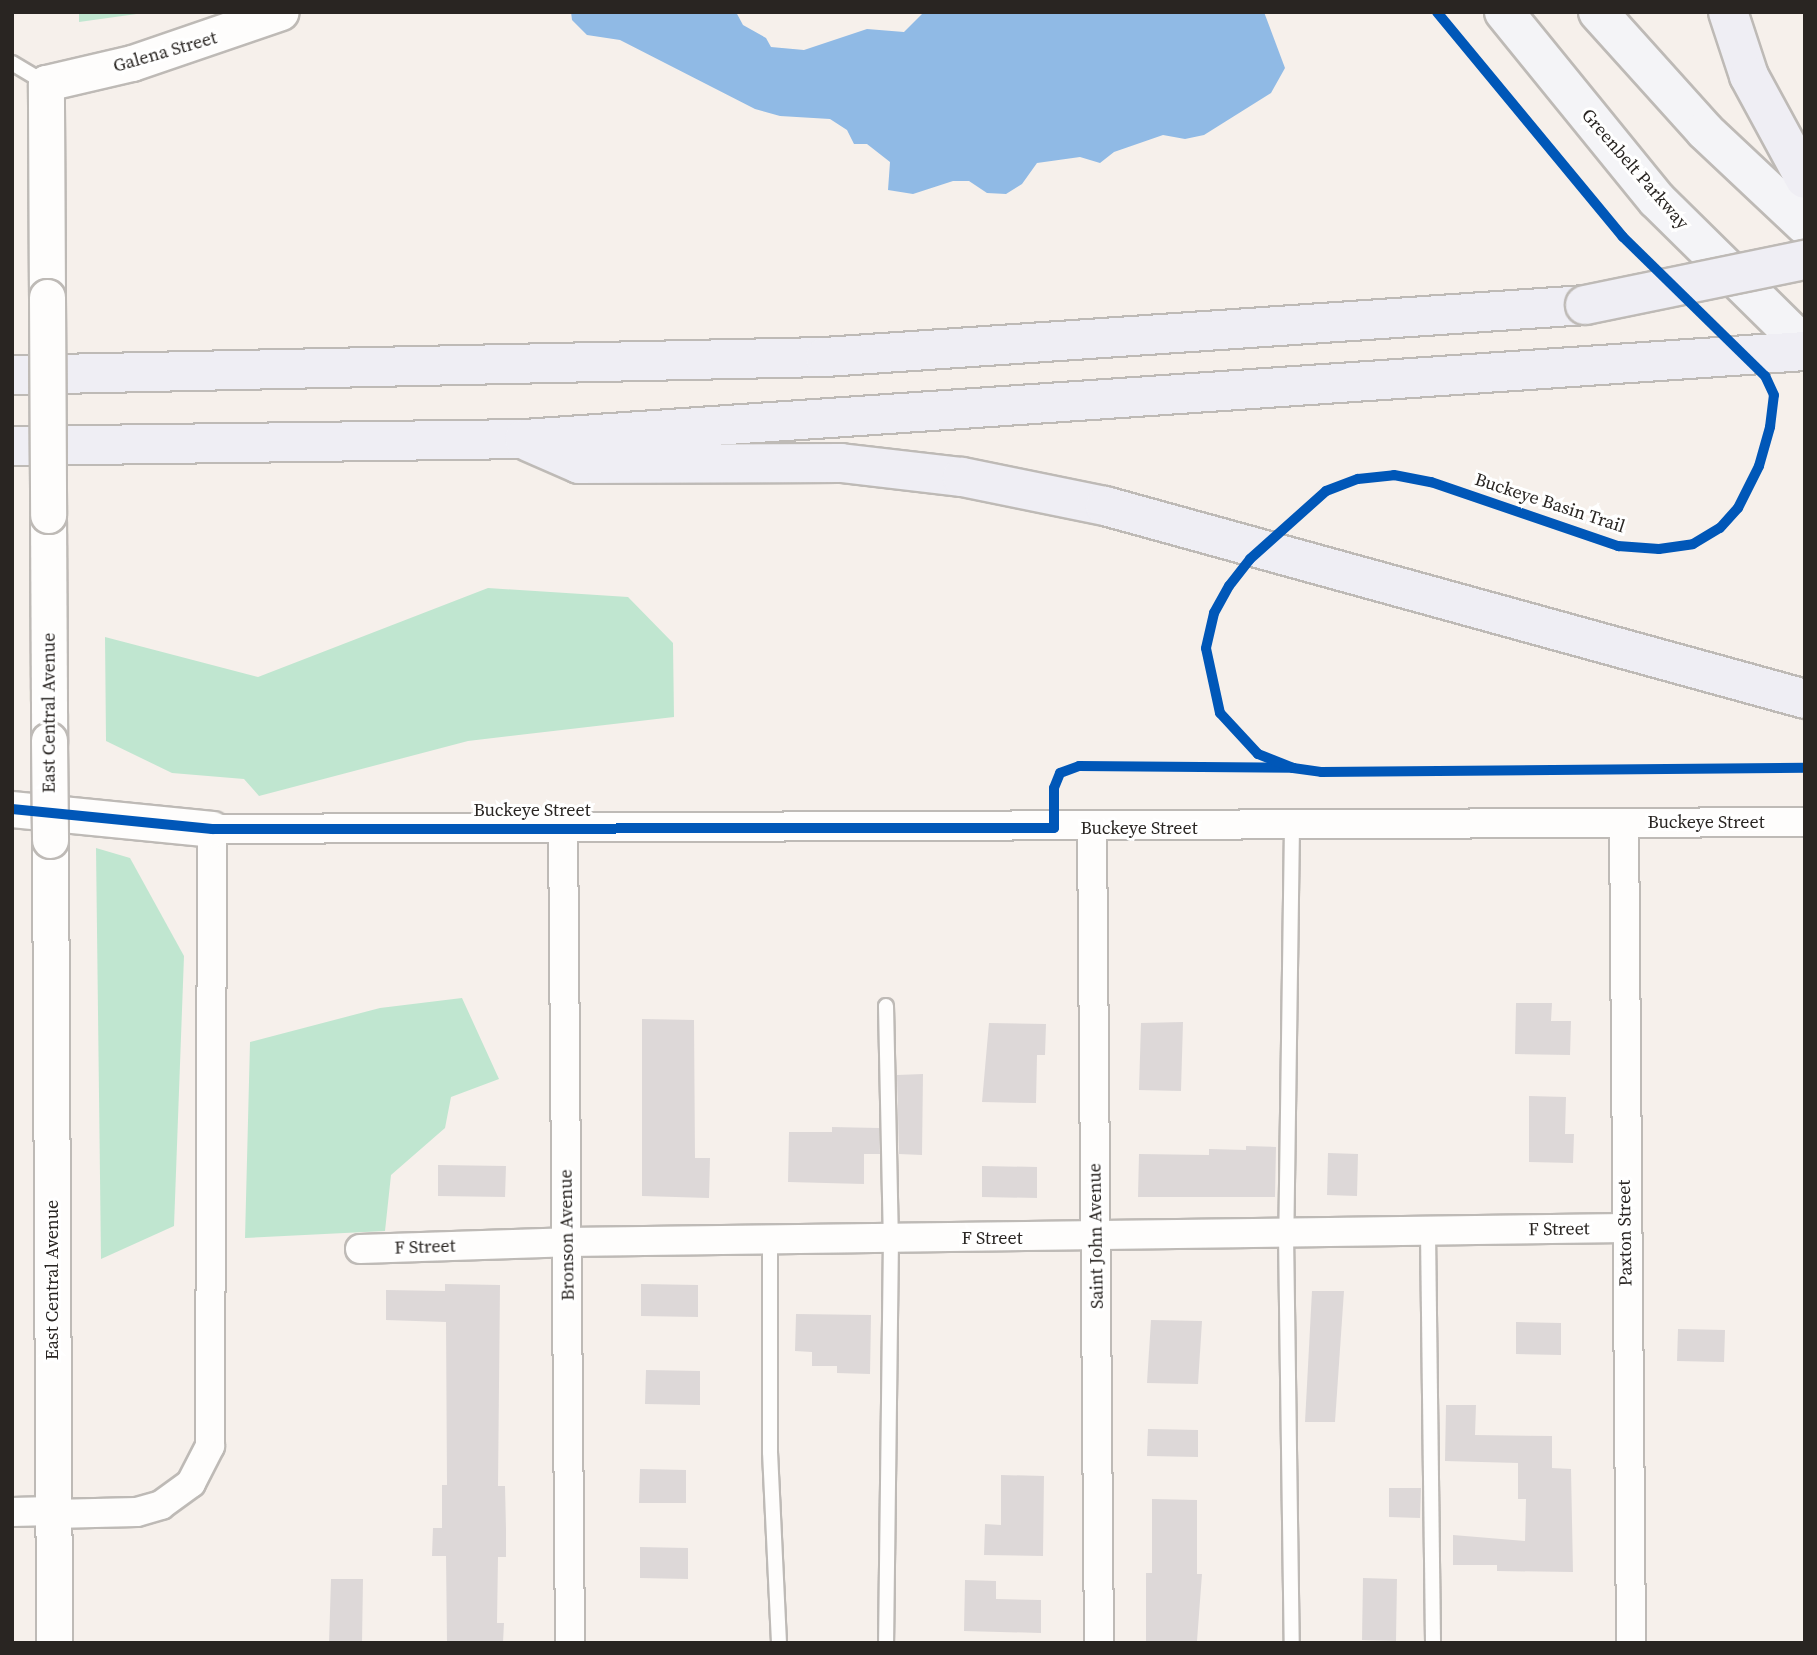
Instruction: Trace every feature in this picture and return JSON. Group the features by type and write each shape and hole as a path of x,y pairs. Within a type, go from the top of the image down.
{"highway":[{"path":"1728,12 1749,76 1805,179"},
{"path":"1585,305 1805,260"},
{"path":"12,375 825,356 1585,305 1805,287"},
{"path":"12,446 524,439 1805,352"},
{"path":"524,439 579,464 841,463 961,477 1105,506 1805,699"},
{"path":"1679,666 1805,710"}],"main road":[{"name":"Greenbelt Parkway","path":"1504,12 1657,200 1805,346"},
{"path":"1598,12 1705,131 1805,225"},
{"path":"1617,12 1705,131"}],"street":[{"name":"Galena Street","path":"46,83 132,63 281,12"},
{"name":"East Central Avenue","path":"46,83 54,1643"},
{"name":"Buckeye Street","path":"12,808 212,829 1092,829 1805,822"},
{"name":"Paxton Street","path":"1625,822 1625,1228 1631,1643"},
{"name":"Bronson Avenue","path":"563,827 570,1643"},
{"path":"12,1512 137,1512 161,1505 191,1483 210,1446 212,829"},
{"name":"Saint John Avenue","path":"1092,829 1099,1643"},
{"name":"F Street","path":"360,1249 567,1242 1625,1228"}],"lane":[{"path":"12,63 46,83"},
{"path":"1292,826 1286,1234 1292,1643"},
{"path":"886,1006 891,1238 886,1643"},
{"path":"1429,1231 1433,1643"},
{"path":"770,1239 771,1452 779,1643"}],"green space":[{"path":"79,12 151,12 79,22"},
{"path":"488,588 628,597 673,643 674,717 468,741 259,796 244,779 172,773 106,741 105,637 258,677"},
{"path":"96,848 130,858 184,956 174,1226 101,1259"},
{"path":"462,998 499,1079 451,1097 445,1128 391,1175 385,1231 245,1238 250,1042 380,1008"}],"water":[{"path":"571,12 736,12 743,25 766,38 771,47 804,50 867,29 904,32 924,12 1264,12 1285,68 1271,93 1204,135 1185,139 1163,135 1114,152 1100,163 1080,157 1037,163 1022,184 1006,194 987,193 969,181 953,181 913,194 888,190 890,162 867,144 854,144 847,130 830,119 780,116 755,109 620,40 587,35 572,20"}],"building":[{"path":"1516,1003 1552,1003 1551,1021 1571,1021 1570,1055 1515,1054"},
{"path":"642,1019 694,1020 695,1158 710,1158 709,1198 642,1196"},
{"path":"1183,1022 1181,1091 1139,1090 1141,1023"},
{"path":"989,1023 1046,1024 1045,1055 1037,1055 1036,1103 982,1102"},
{"path":"923,1074 922,1155 899,1154 897,1075"},
{"path":"1529,1096 1566,1097 1565,1134 1574,1134 1573,1163 1529,1162"},
{"path":"832,1127 879,1128 880,1154 864,1154 864,1184 788,1182 789,1132 832,1132"},
{"path":"1246,1146 1276,1147 1275,1197 1138,1197 1139,1154 1209,1155 1209,1149 1246,1150"},
{"path":"1328,1153 1358,1154 1357,1196 1327,1195"},
{"path":"438,1165 506,1166 505,1197 438,1196"},
{"path":"982,1166 1037,1167 1037,1198 982,1197"},
{"path":"445,1284 500,1285 498,1486 505,1486 506,1557 498,1557 497,1623 504,1623 503,1643 447,1643 446,1556 432,1556 433,1528 442,1528 442,1485 447,1485 446,1322 386,1320 386,1290 445,1291"},
{"path":"641,1284 698,1285 698,1317 641,1316"},
{"path":"1312,1291 1344,1291 1335,1422 1305,1422"},
{"path":"796,1314 871,1315 870,1374 837,1373 837,1366 812,1366 812,1352 795,1351"},
{"path":"1151,1320 1202,1321 1198,1384 1147,1383"},
{"path":"1516,1322 1561,1323 1561,1355 1516,1354"},
{"path":"1678,1329 1725,1330 1724,1362 1677,1361"},
{"path":"646,1370 700,1371 700,1405 645,1404"},
{"path":"1446,1405 1476,1405 1475,1435 1552,1436 1552,1468 1571,1469 1573,1572 1497,1571 1497,1565 1453,1565 1453,1535 1525,1541 1526,1499 1518,1499 1518,1463 1445,1461"},
{"path":"1148,1429 1198,1430 1198,1457 1147,1456"},
{"path":"640,1469 686,1470 686,1503 639,1503"},
{"path":"1001,1475 1044,1476 1043,1556 984,1555 985,1524 1001,1525"},
{"path":"1389,1488 1421,1488 1420,1518 1389,1517"},
{"path":"1152,1499 1197,1500 1197,1574 1202,1574 1197,1641 1146,1641 1146,1573 1152,1573"},
{"path":"640,1547 688,1548 688,1579 640,1578"},
{"path":"1363,1578 1397,1579 1396,1641 1362,1640"},
{"path":"331,1579 363,1579 362,1643 329,1643"},
{"path":"965,1580 996,1581 996,1599 1041,1600 1041,1633 964,1631"}],"cycle path":[{"name":"Buckeye Basin Trail","path":"12,809 212,829 1054,828 1054,788 1060,773 1079,766 1293,768 1258,754 1220,713 1206,648 1214,613 1229,586 1250,559 1326,491 1358,479 1394,475 1431,482 1618,546 1659,549 1693,544 1720,528 1738,508 1759,466 1770,427 1774,395 1765,376 1623,237 1437,12"},
{"path":"1293,768 1321,772 1805,768"}]}
